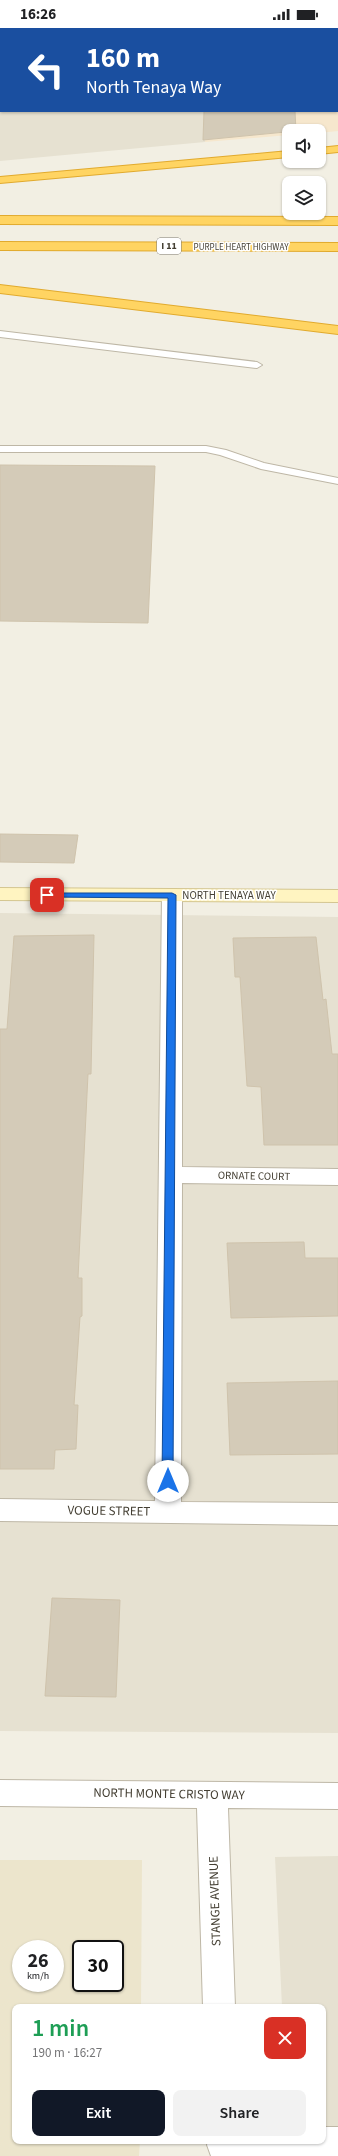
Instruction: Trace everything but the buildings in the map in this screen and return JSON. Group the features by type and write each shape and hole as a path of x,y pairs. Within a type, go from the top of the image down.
{"highway":[{"path":"326,150 338,149"},
{"path":"0,180 282,155"},
{"path":"0,220 338,221"},
{"name":"PURPLE HEART HIGHWAY","path":"0,246 338,247"},
{"path":"0,289 338,330"}],"main road":[{"name":"NORTH TENAYA WAY","path":"0,894 338,896"}],"street":[{"path":"168,1512 172,895"},
{"name":"ORNATE COURT","path":"170,1175 338,1177"},
{"name":"VOGUE STREET","path":"0,1510 338,1514"},
{"name":"NORTH MONTE CRISTO WAY","path":"0,1793 338,1796"},
{"name":"STANGE AVENUE","path":"212,1795 219,2004"},
{"path":"224,2147 338,2144"}],"lane":[{"path":"0,334 257,365"},
{"path":"0,449 206,449 222,452 261,466 337,483"}],"shaded area":[{"path":"0,112 207,112 205,142 0,161"},
{"path":"207,112 338,112 338,131 326,132 326,124 282,124 282,136 205,142"},
{"path":"0,913 338,917 338,1733 0,1731"},
{"path":"338,1856 338,2156 326,2144 326,2004 282,2004 275,1857"},
{"path":"0,1860 142,1860 141,2004 12,2004 12,2144 140,2144 139,2156 0,2156"}],"route":[{"path":"47,895 172,895 168,1481"}]}
